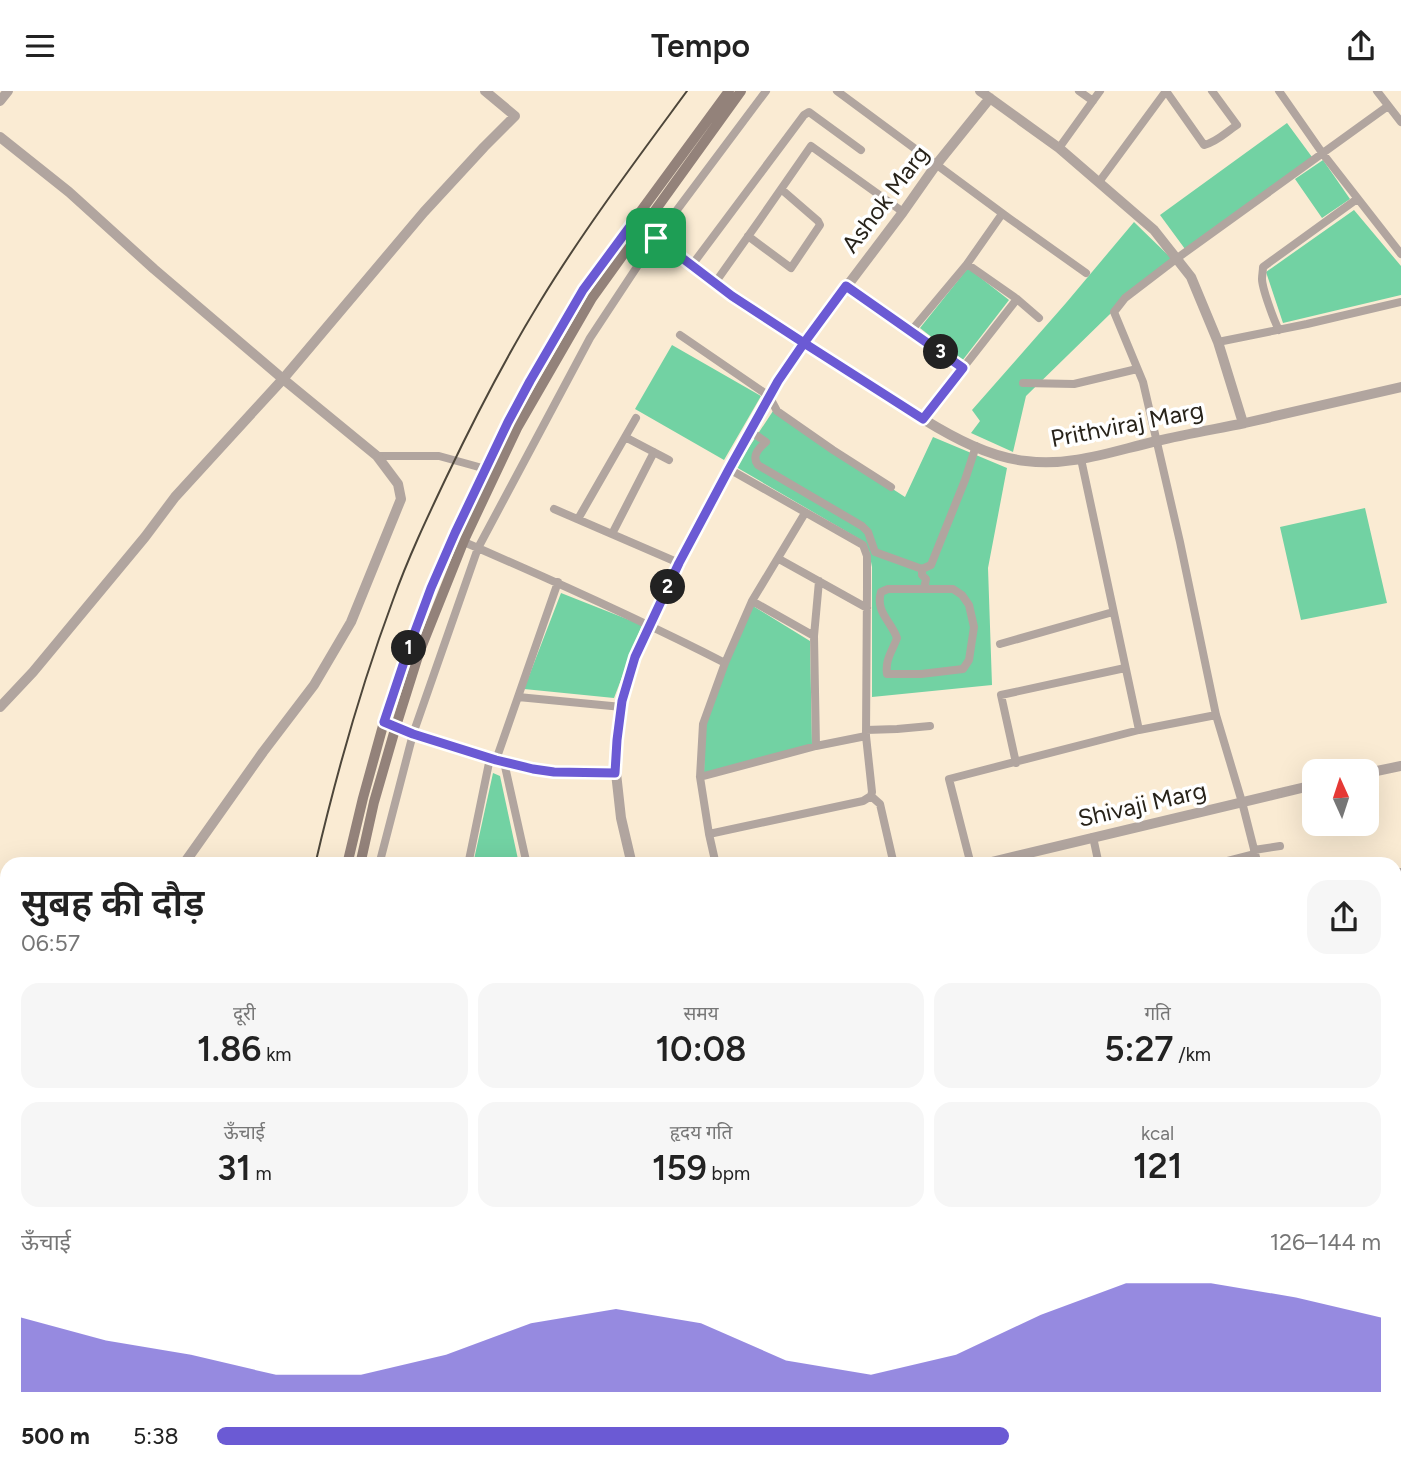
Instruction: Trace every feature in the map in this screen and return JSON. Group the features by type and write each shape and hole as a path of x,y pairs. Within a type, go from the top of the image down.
{"main road":[{"path":"349,857 363,798 390,724 464,542 517,428 592,298 729,91"},
{"path":"362,857 408,650 455,533 524,391 583,290 639,224 741,91"}],"street":[{"path":"0,100 8,91"},
{"path":"0,707 33,672 175,497 283,379 424,212 515,116 485,91"},
{"path":"381,857 413,734 478,548 590,338 656,238 766,91"},
{"path":"837,91 1086,273"},
{"path":"980,91 1059,148 1154,230 1191,278 1218,342 1243,423"},
{"path":"1079,91 1093,101"},
{"path":"1059,148 1100,91"},
{"path":"1099,182 1166,91 1204,145 1214,142 1237,125 1212,91"},
{"path":"1279,91 1323,154 1401,254"},
{"path":"1377,91 1401,122"},
{"name":"Ashok Marg","path":"630,857 615,773 622,707 635,657 679,563 769,396 804,343 936,165 990,98"},
{"path":"1256,857 1216,715 1143,382 1114,312 1125,298 1176,259 1388,106"},
{"path":"692,265 804,115 809,112 861,150"},
{"path":"0,137 69,192 154,269 377,456 398,484 401,499 351,622 314,685 189,857"},
{"path":"715,283 811,146 903,212"},
{"path":"748,236 791,268 820,225 781,189"},
{"path":"1279,330 1271,315 1261,280 1264,267 1357,199"},
{"path":"911,331 967,264 1002,213"},
{"name":"Prithviraj Marg","path":"639,224 715,283 923,419 950,435 1007,457 1026,461 1081,460 1401,387"},
{"path":"967,264 1039,318"},
{"path":"846,286 963,368"},
{"path":"923,419 1017,299"},
{"path":"1218,342 1401,302"},
{"path":"680,335 769,396 777,411 891,487"},
{"path":"1023,383 1074,384 1138,369"},
{"path":"578,519 636,418"},
{"path":"750,431 766,442 758,448 755,463 862,526 868,531 875,552 922,569 931,565 976,446"},
{"path":"625,437 669,460"},
{"path":"612,534 654,452"},
{"path":"377,456 439,456 486,469"},
{"path":"1081,460 1139,730"},
{"path":"709,834 863,801 871,796 872,789 866,733 867,556 863,545 729,469"},
{"path":"554,509 679,563"},
{"path":"714,857 700,777 704,724 725,663 752,601 805,513"},
{"path":"464,542 558,582 725,663"},
{"path":"779,559 867,608"},
{"path":"922,569 922,576 926,579 923,589"},
{"path":"525,857 499,764 517,697 558,582"},
{"path":"816,747 814,636 819,582"},
{"path":"888,589 923,589 953,589 962,595 969,605 974,627 969,660 963,669 921,674 887,674 888,655 897,639 882,614 878,600 881,592 888,589"},
{"path":"752,601 814,636"},
{"path":"1000,644 1113,612"},
{"path":"1016,763 1000,695 1125,668"},
{"path":"517,697 622,707"},
{"path":"969,857 949,779 1139,730 1216,715"},
{"path":"390,724 499,764 554,772 615,773"},
{"path":"700,777 866,733 930,726"},
{"path":"470,857 487,771 499,764"},
{"path":"487,771 499,764"},
{"path":"1379,771 1401,766"},
{"name":"Shivaji Marg","path":"1012,857 1302,788"},
{"path":"871,796 880,804 892,857"},
{"path":"1093,837 1097,857"},
{"path":"1238,857 1280,846"}],"green space":[{"path":"1287,123 1312,157 1185,249 1160,215"},
{"path":"1323,160 1350,199 1322,218 1295,179"},
{"path":"1354,210 1401,266 1401,295 1283,323 1266,272"},
{"path":"1134,222 1172,259 1109,315 1026,396 1013,452 971,433 980,421 972,410"},
{"path":"968,268 1009,300 962,361 920,328"},
{"path":"672,345 761,396 724,460 635,409"},
{"path":"773,411 905,497 933,437 1007,468 988,568 992,685 872,697 872,567 869,551 861,540 736,467"},
{"path":"1365,508 1387,603 1301,620 1280,527"},
{"path":"561,593 642,625 614,698 524,689"},
{"path":"753,606 810,641 812,745 704,773 705,724 726,659"},
{"path":"493,773 500,776 517,857 475,857"}],"railway":[{"path":"317,857 340,764 381,632 425,523 468,432 515,343 558,273 687,91"}],"route":[{"path":"656,238 634,221 583,290 530,381 508,422 431,588 384,722 413,734 533,769 615,773 622,701 635,657 679,563 729,469 778,381 804,343 923,419 963,368 846,286 804,343 732,296 656,238"}]}
